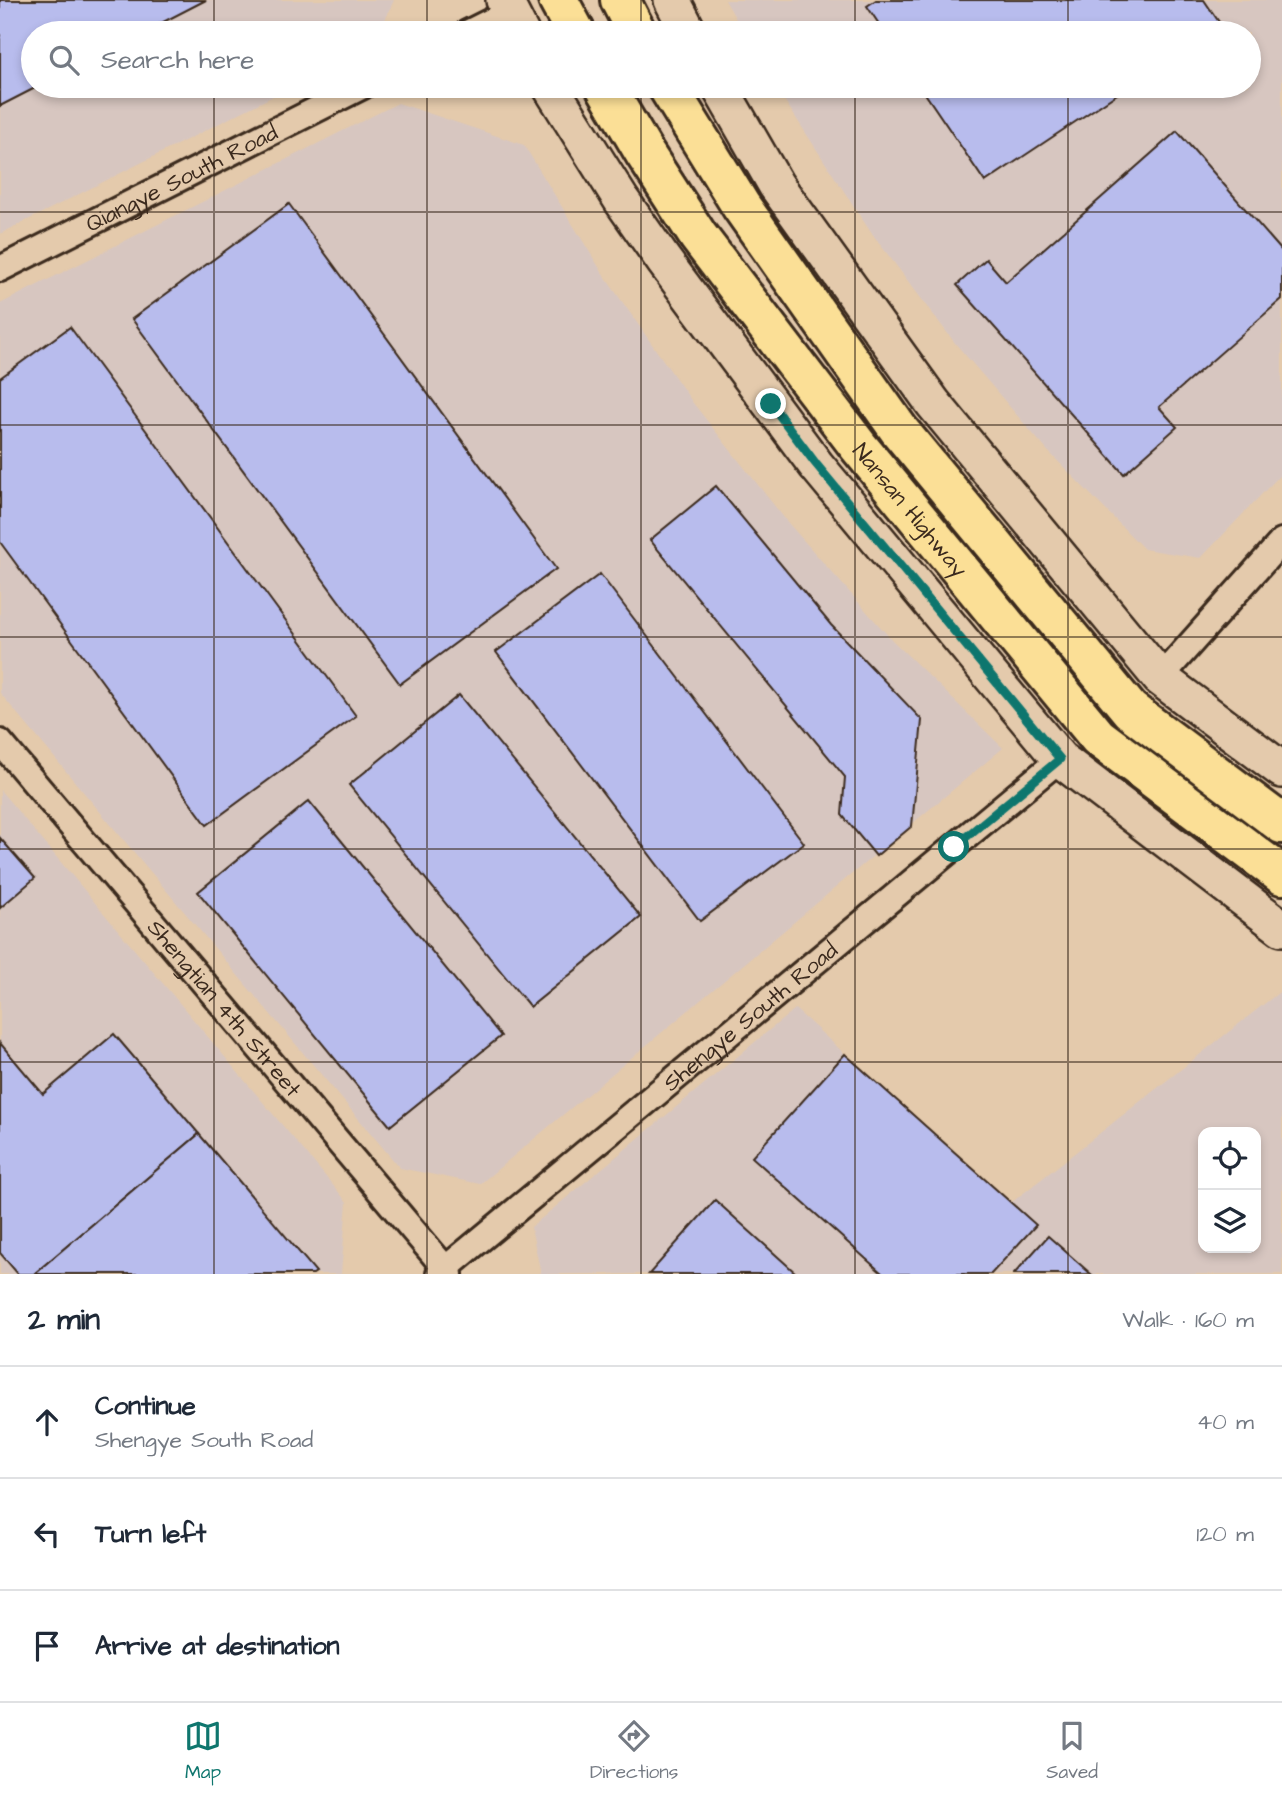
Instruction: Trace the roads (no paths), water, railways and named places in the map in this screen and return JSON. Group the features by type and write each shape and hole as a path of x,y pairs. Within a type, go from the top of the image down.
{"highway":[{"path":"558,0 569,21"},
{"path":"620,0 631,21"},
{"name":"Nansan Highway","path":"612,98 698,236 859,447 1098,737 1282,875"},
{"name":"Nansan Highway","path":"674,98 741,206 898,430 1130,710 1282,824"}],"street":[{"path":"672,0 683,21"},
{"name":"Qiangye South Road","path":"0,269 339,98"},
{"path":"558,98 664,261 816,464 1060,759 1282,928"},
{"path":"726,98 776,185 933,403 1160,678 1282,770"},
{"path":"1160,678 1282,541"},
{"name":"Shengtian 4th Street","path":"0,742 445,1272"},
{"name":"Shengye South Road","path":"445,1272 1060,759"}]}
